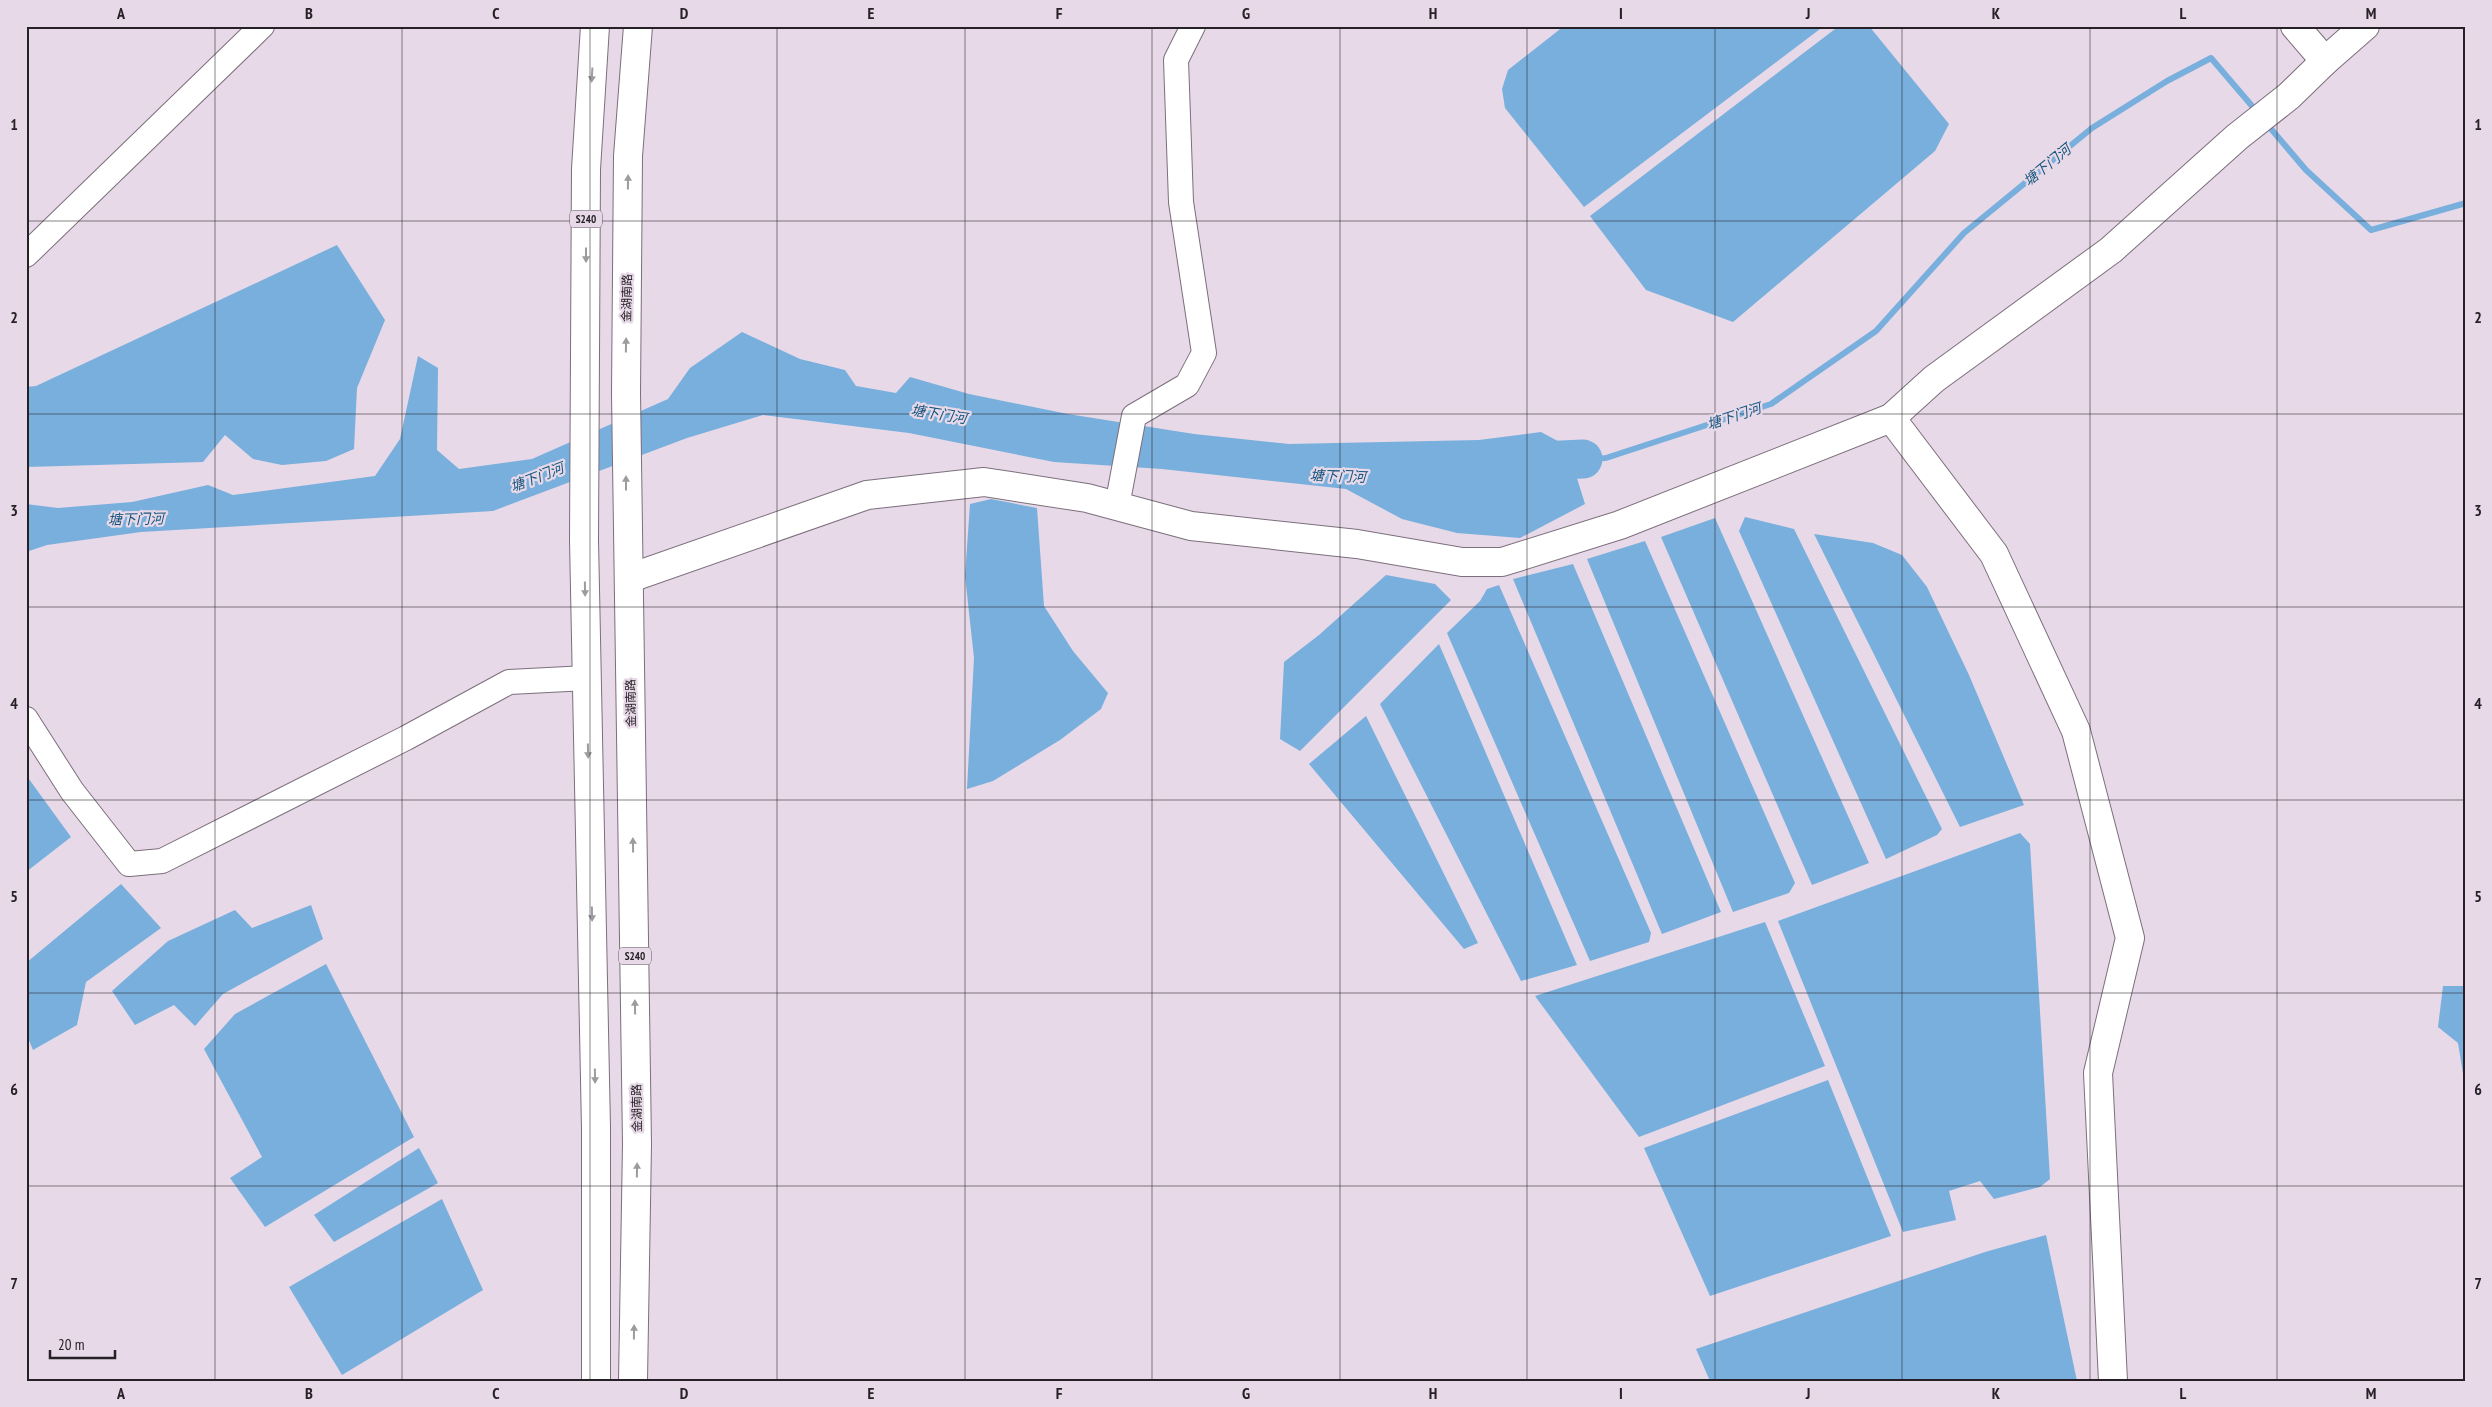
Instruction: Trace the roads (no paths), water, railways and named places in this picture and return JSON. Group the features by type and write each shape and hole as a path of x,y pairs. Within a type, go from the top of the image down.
{"street":[{"path":"26,255 262,26"},
{"name":"S240","path":"595,26 586,169 584,540 596,1128 596,1381"},
{"name":"金湖南路","path":"633,1381 637,1144 626,393 628,156 638,26"},
{"path":"1117,505 1134,416 1187,385 1204,353 1181,202 1176,60 1193,26"},
{"path":"2295,26 2324,61"},
{"path":"630,578 867,496 984,482 1087,498 1191,526 1357,544 1462,562 1502,562 1620,525 1891,418 1934,379 2111,250 2237,138 2289,96 2324,61 2365,26"},
{"path":"1891,418 1994,554 2076,731 2130,938 2098,1073 2113,1381"},
{"path":"26,720 72,791 129,864 162,861 406,738 509,682 587,678"}],"water":[{"path":"1564,26 1824,26 1584,207 1505,108 1502,89 1508,70"},
{"path":"1839,26 1869,26 1949,124 1935,151 1733,322 1646,290 1590,216"},
{"path":"337,245 385,320 357,388 354,449 326,461 282,465 253,459 225,435 203,462 26,467 26,387 36,386"},
{"path":"742,332 800,359 845,370 856,386 896,393 910,377 969,394 1068,414 1194,434 1289,444 1479,440 1541,432 1567,446 1585,504 1520,538 1457,533 1402,519 1346,489 1162,469 1054,462 909,433 763,415 687,438 493,511 141,532 47,545 26,552 26,504 58,508 132,502 208,485 233,495 375,476 400,439 418,356 438,368 437,450 459,469 532,459 668,399 690,368"},
{"path":"991,499 1037,508 1044,606 1073,651 1108,693 1101,709 1060,740 993,781 967,789 974,658 965,576 970,504"},
{"path":"1745,517 1794,529 1942,829 1937,835 1886,859 1739,531"},
{"path":"1715,518 1869,863 1812,885 1661,537"},
{"path":"1814,534 1873,543 1902,555 1927,587 1969,675 2024,805 1960,827"},
{"path":"1645,541 1795,883 1789,893 1733,912 1587,559"},
{"path":"1573,564 1721,912 1662,934 1513,579"},
{"path":"1386,575 1435,584 1451,600 1300,751 1280,739 1284,662 1319,635"},
{"path":"1499,585 1651,933 1649,942 1590,961 1447,633 1480,601 1487,589"},
{"path":"1439,644 1577,965 1521,981 1380,704"},
{"path":"1366,716 1478,943 1464,949 1309,764"},
{"path":"26,775 71,837 26,872"},
{"path":"2020,833 2030,844 2050,1179 2040,1187 1994,1199 1980,1181 1949,1191 1956,1220 1903,1232 1778,921"},
{"path":"121,884 161,928 86,982 77,1025 33,1050 26,1033 26,963"},
{"path":"311,905 323,939 223,994 195,1026 174,1005 135,1025 112,991 168,941 235,910 252,928"},
{"path":"1765,922 1825,1066 1639,1137 1535,996"},
{"path":"326,964 414,1137 265,1227 230,1178 262,1157 204,1049 235,1014"},
{"path":"2443,986 2466,986 2466,1092 2458,1043 2438,1027"},
{"path":"1828,1080 1891,1236 1710,1296 1644,1148"},
{"path":"419,1148 438,1183 334,1242 314,1215"},
{"path":"442,1199 483,1290 342,1375 289,1287"},
{"path":"2046,1235 2077,1381 1710,1381 1696,1349 1985,1252"}],"waterway":[{"name":"塘下门河","path":"1583,459 1606,458 1771,404 1876,331 1964,233 2092,128 2167,81 2211,58 2258,113"},
{"name":"塘下门河","path":"2266,123 2306,170 2371,230 2466,203"},
{"name":"塘下门河","path":"1519,462 1583,459"}]}
